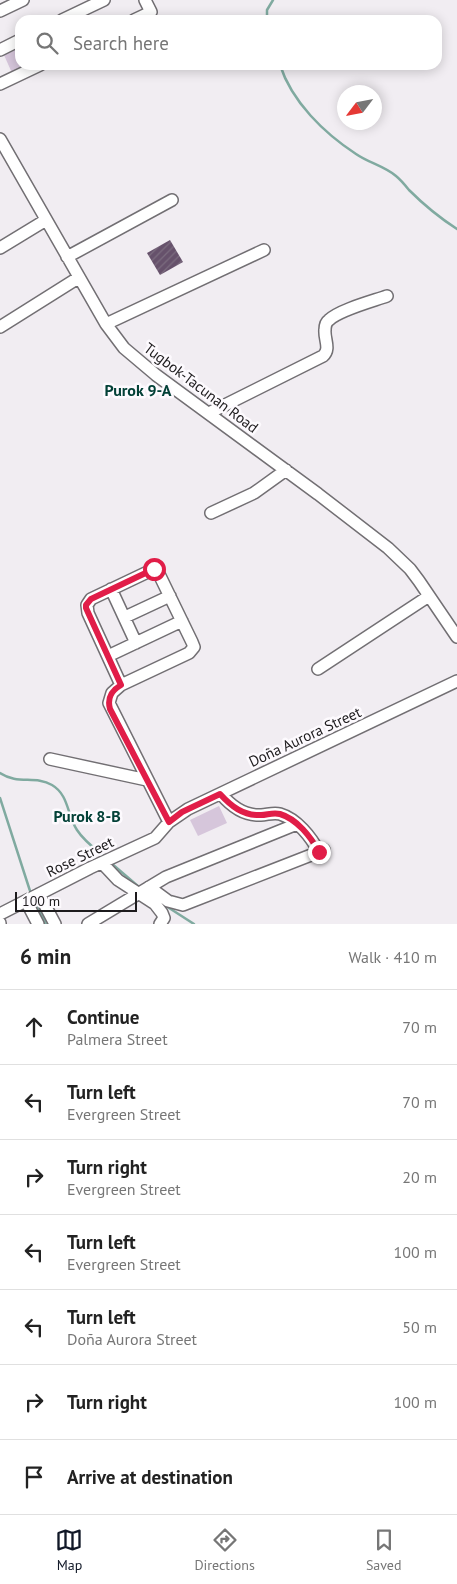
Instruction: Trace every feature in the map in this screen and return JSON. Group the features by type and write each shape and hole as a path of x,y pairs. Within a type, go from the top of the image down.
{"street":[{"path":"0,10 23,0"},
{"path":"72,15 104,0"},
{"path":"145,0 151,12 145,15"},
{"path":"0,50 15,42"},
{"path":"2,79 26,70"},
{"name":"Tugbok-Tacunan Road","path":"0,139 78,278 114,337 136,359 388,548 410,570 457,637"},
{"path":"66,257 172,200"},
{"path":"0,248 46,220"},
{"path":"106,324 264,250"},
{"path":"0,327 78,278"},
{"path":"209,413 324,356 327,348 324,330 328,320 341,313 387,296"},
{"path":"211,513 254,493 286,470"},
{"path":"121,685 86,605 91,599 154,569 158,572 194,647 190,653 121,685 112,693 109,703 169,822"},
{"path":"111,589 136,642"},
{"path":"125,617 170,596"},
{"path":"318,669 429,596"},
{"path":"108,656 182,621"},
{"name":"Doña Aurora Street","path":"169,822 182,812 457,681"},
{"path":"50,759 147,780"},
{"path":"149,887 168,902 183,905 322,851 297,824 278,814 247,814 233,806 220,794"},
{"name":"Rose Street","path":"0,914 155,838 169,822"},
{"path":"88,924 175,873 297,824"},
{"path":"102,863 112,875 155,904 162,914 162,921"},
{"path":"39,894 55,924"},
{"path":"26,901 38,924"}],"shaded area":[{"path":"15,50 15,70 18,70 12,73 4,55"},
{"path":"219,806 227,823 198,836 190,820"}],"building":[{"path":"170,240 183,262 160,275 147,253"}],"waterway":[{"path":"267,15 267,10 273,0"},
{"path":"282,70 292,92 310,116 332,136 356,154 396,176 426,206 457,229"},
{"path":"0,773 13,779 46,782 58,789 65,800 77,830 86,841 105,857"},
{"path":"0,798 31,894"},
{"path":"111,863 139,887"},
{"path":"35,901 46,924"},
{"path":"166,906 194,924"}],"district":[{"name":"Purok 9-A","path":"138,390"},
{"name":"Purok 8-B","path":"87,816"}],"route":[{"path":"154,569 152,568 91,599 86,608 121,685 116,688 110,697 110,709 169,822 182,812 220,794 233,806 247,814 262,815 273,813 285,816 304,831 319,852"}]}
